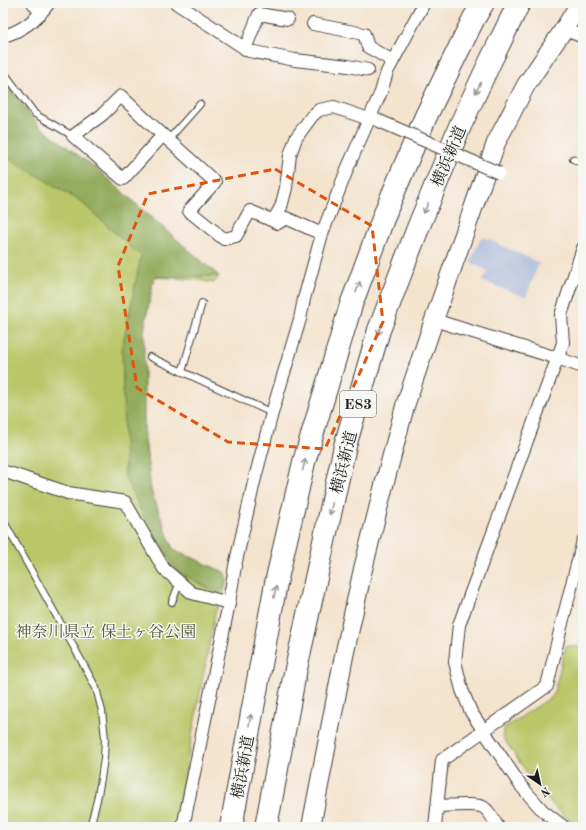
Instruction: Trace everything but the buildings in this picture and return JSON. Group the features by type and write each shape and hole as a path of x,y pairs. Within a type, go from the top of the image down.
{"highway":[{"path":"426,116 470,3"},
{"name":"横浜新道","path":"231,827 275,590 304,462 351,305 388,208 426,116 482,3"},
{"name":"横浜新道","path":"266,827 294,678 345,446 379,330 418,228 460,126 519,3"},
{"path":"490,62 530,3"}],"street":[{"path":"33,3 41,13"},
{"path":"3,36 25,28 49,3"},
{"path":"176,3 248,51 295,60 378,71 393,61 424,3"},
{"path":"311,827 344,656 363,569 405,406 496,143 526,85 580,3"},
{"path":"245,49 259,14 288,19"},
{"path":"313,24 364,34 368,47 393,61"},
{"path":"564,29 583,37"},
{"path":"183,827 229,603 235,566 254,482 300,319 322,234 348,167 373,120 383,95 378,71"},
{"path":"166,138 124,179 73,136 102,114 121,96 215,182 189,211 224,239 236,236 250,211 278,223 286,218 322,234"},
{"path":"273,221 281,207 286,188 290,155 296,138 312,116 319,110 334,107 373,120 499,173"},
{"path":"564,827 543,811 521,786 483,731 471,712 462,690 454,662 459,625 563,343 561,315 583,248"},
{"path":"434,320 583,367"},
{"path":"3,472 68,493 125,502 164,569 192,593 229,603"},
{"path":"435,827 442,760 547,686 560,626 581,556 583,541"},
{"path":"438,806 482,806 498,827"}],"lane":[{"path":"3,71 35,114 73,136"},
{"path":"166,138 200,104"},
{"path":"572,159 583,164"},
{"path":"182,372 202,303"},
{"path":"150,357 272,414"},
{"path":"3,520 96,688 102,711 105,738 104,758 98,800 90,827"},
{"path":"172,602 180,582"}],"highlighted area":[{"path":"275,169 372,226 383,322 325,449 228,442 137,388 118,266 148,194"}],"shaded area":[{"path":"482,236 539,263 526,297 482,281 488,271 470,262"}],"green space":[{"name":"神奈川県立 保土ヶ谷公園","path":"3,79 39,126 98,170 219,276 214,283 199,280 154,277 142,340 144,431 151,491 173,549 226,573 227,584 215,613 175,827 3,827"},
{"path":"3,79 39,126 98,170 219,276 154,277 144,330 144,431 151,491 173,549 226,573 227,584 218,593 178,572 148,525 125,477 122,349 141,256 80,201 3,155"},
{"path":"566,646 583,647 583,827 560,812 549,801 538,788 502,736 504,728 553,696"}]}
